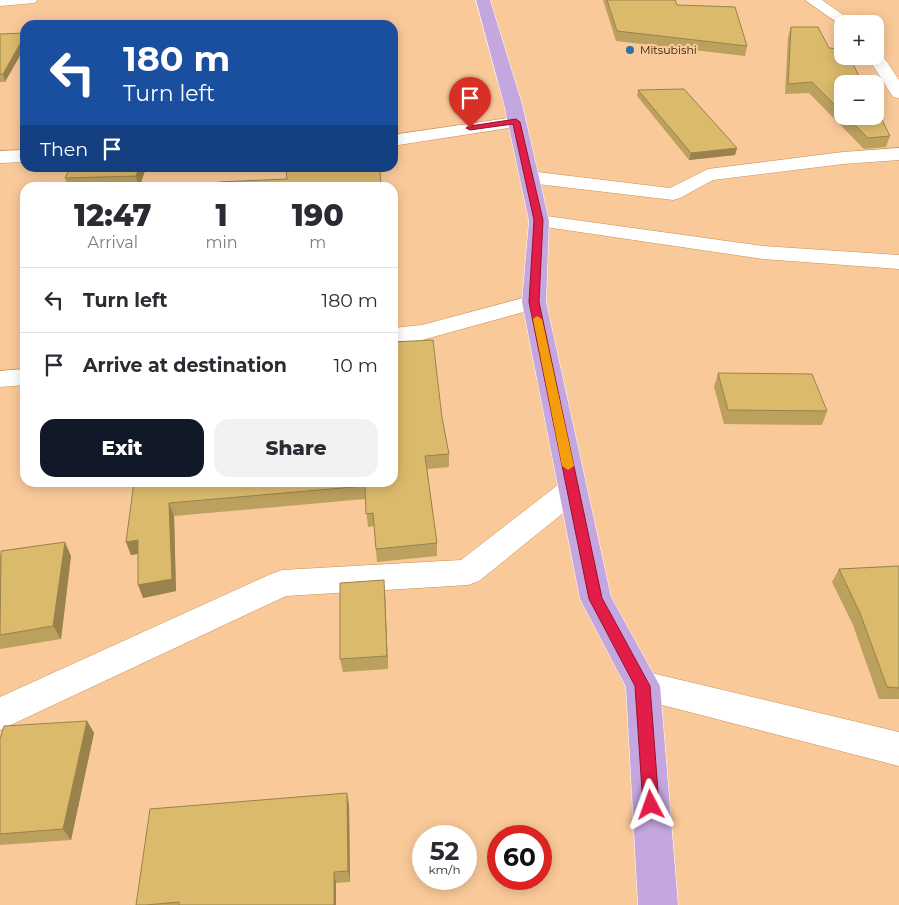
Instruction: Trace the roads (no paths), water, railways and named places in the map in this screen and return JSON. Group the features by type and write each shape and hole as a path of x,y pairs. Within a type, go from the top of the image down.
{"main road":[{"path":"483,0 513,104 539,220 534,302 596,599 642,686 658,905"}],"street":[{"path":"0,2 30,0"},
{"path":"812,0 835,15"},
{"path":"881,65 899,93"},
{"path":"398,140 516,122"},
{"path":"529,177 673,194 708,175 843,158 899,154"},
{"path":"0,157 20,156"},
{"path":"539,220 708,246 847,261 899,262"},
{"path":"398,335 422,332 534,302"},
{"path":"0,379 20,377"},
{"path":"0,714 282,583 468,572 573,489"},
{"path":"642,686 899,749"}],"place":[{"name":"Mitsubishi","path":"630,50"}]}
